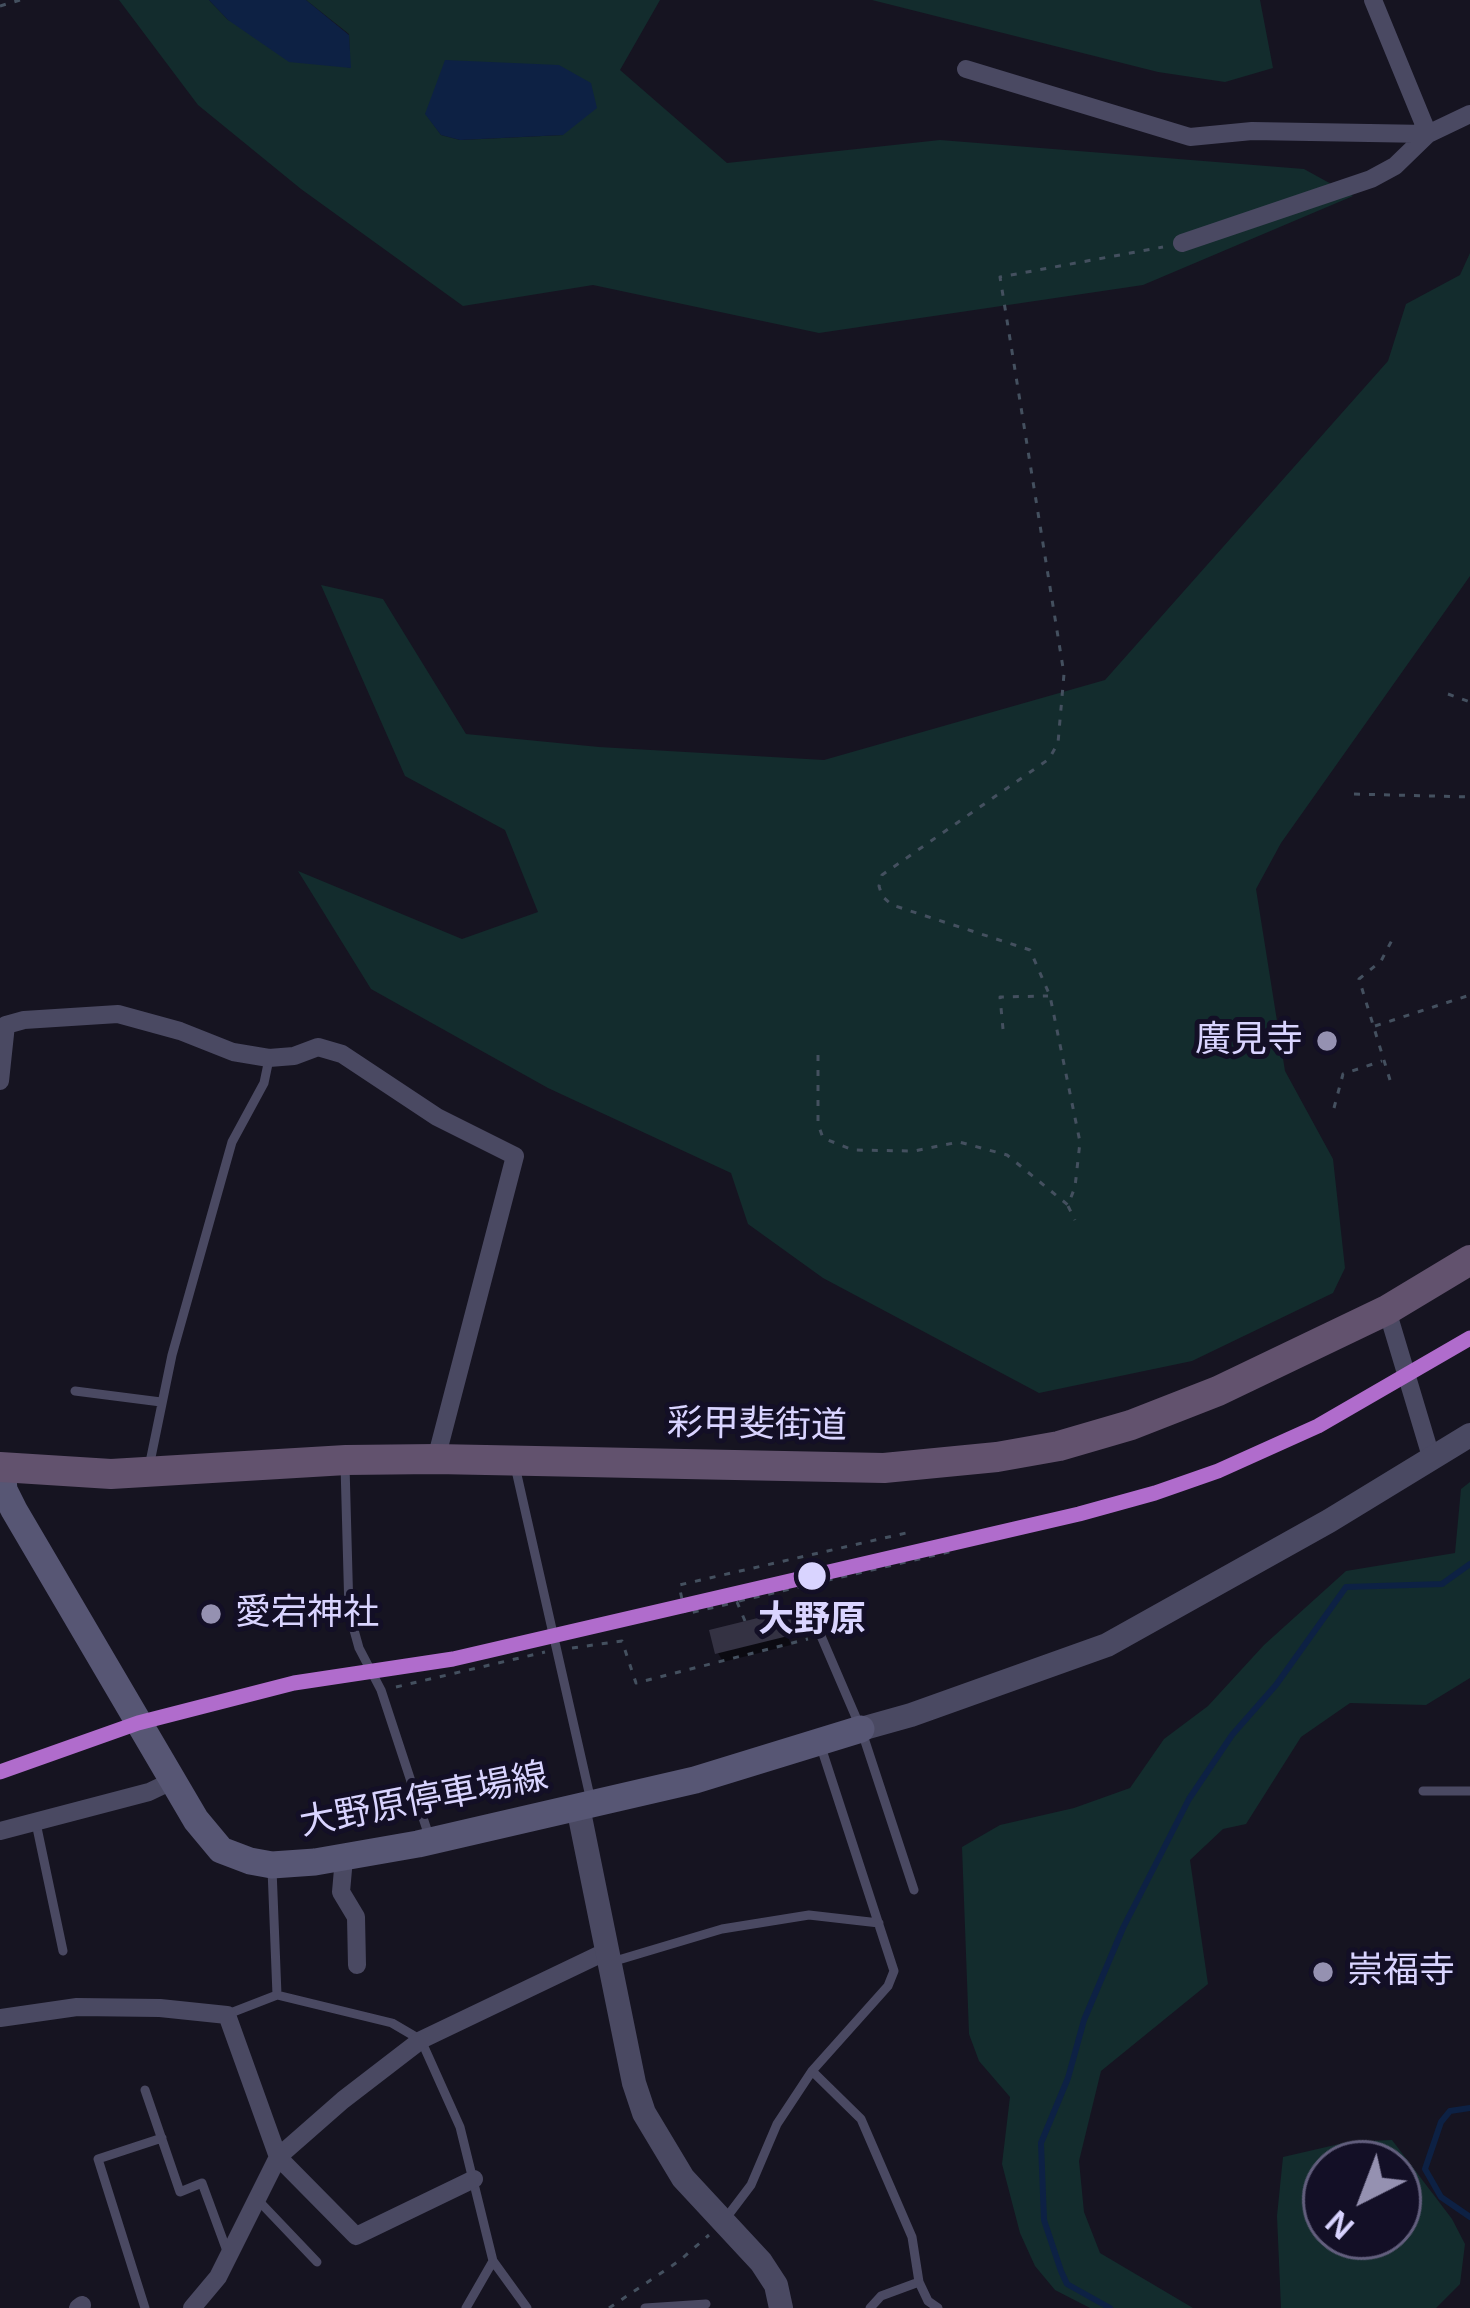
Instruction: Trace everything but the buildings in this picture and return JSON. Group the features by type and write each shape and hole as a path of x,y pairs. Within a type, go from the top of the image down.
{"highway":[{"name":"彩甲斐街道","path":"1,1467 148,1473 346,1460 436,1460 884,1468 997,1457 1059,1446 1131,1425 1219,1391 1387,1310 1470,1260"}],"main road":[{"name":"大野原停車場線","path":"1,1467 4,1490 14,1510 172,1781 208,1839 221,1850 272,1864 344,1858 695,1780 861,1729"}],"street":[{"path":"1373,0 1428,134"},
{"path":"966,69 1190,137 1252,131 1428,134"},
{"path":"1182,243 1371,179 1395,166 1428,134 1470,114"},
{"path":"0,1081 6,1025 118,1014 233,1052 269,1058 318,1047 342,1054 437,1117 515,1156 436,1460"},
{"path":"1387,1310 1432,1460"},
{"path":"861,1729 1107,1645 1470,1435"},
{"path":"0,1831 149,1792 172,1781"},
{"path":"585,1805 608,1957 644,2113 683,2178 776,2284 781,2308"},
{"path":"344,1858 340,1892 356,1917 357,1965"},
{"path":"192,2308 218,2277 278,2157 343,2100 421,2040 608,1957"},
{"path":"0,2018 77,2007 227,2014 278,2157 356,2236 474,2179"}],"lane":[{"path":"148,1473 161,1402 232,1142 264,1083 269,1058"},
{"path":"75,1391 161,1402"},
{"path":"346,1460 349,1612 359,1648 381,1690 430,1841"},
{"path":"514,1461 558,1649 585,1805"},
{"path":"821,1636 861,1729 914,1891"},
{"path":"723,2222 751,2185 777,2124 812,2071 888,1987 894,1971 820,1742"},
{"path":"1423,1791 1470,1791"},
{"path":"36,1822 63,1951"},
{"path":"272,1864 277,1995"},
{"path":"608,1957 722,1929 809,1916 879,1923"},
{"path":"227,2014 277,1995 392,2023 421,2040 460,2127 493,2261 527,2308"},
{"path":"812,2071 861,2119 912,2237 919,2282 928,2301 938,2308"},
{"path":"145,2090 180,2192 202,2183 229,2256"},
{"path":"146,2308 98,2159 162,2138"},
{"path":"256,2198 317,2262"},
{"path":"466,2308 493,2261"},
{"path":"870,2308 881,2296 919,2282"},
{"path":"645,2308 706,2303"}],"path":[{"path":"0,6 20,0"},
{"path":"1068,1204 1075,1187 1080,1142 1050,997 1030,950 892,905 879,886 882,875 1048,759 1058,743 1064,674 1000,278 1182,243"},
{"path":"1448,694 1470,702"},
{"path":"1354,794 1470,797"},
{"path":"1390,1080 1359,979 1382,961 1392,940"},
{"path":"1374,1027 1470,995"},
{"path":"1003,1029 1000,997 1050,997"},
{"path":"818,1055 818,1124 823,1138 854,1150 914,1151 959,1142 1007,1155 1068,1204 1075,1220"},
{"path":"1334,1108 1342,1074 1384,1060"},
{"path":"906,1533 679,1585 685,1613 953,1551"},
{"path":"737,1602 745,1622"},
{"path":"381,1690 558,1649 622,1641 636,1683 821,1636"},
{"path":"751,1645 754,1653"},
{"path":"609,2308 679,2261 723,2222"}],"green space":[{"path":"119,0 209,0 228,20 350,68 349,34 306,0 660,0 620,70 727,163 940,140 1304,169 1353,196 1143,285 819,333 593,285 463,306 301,189 198,105","holes":["425,113 563,135 460,140 441,135"]},
{"path":"872,0 1260,0 1273,68 1225,82 1158,72"},
{"path":"1470,253 1470,576 1281,843 1256,889 1285,1071 1333,1159 1345,1268 1333,1293 1192,1361 1039,1393 823,1278 748,1224 731,1173 548,1088 371,989 298,871 462,939 538,912 505,830 405,776 321,585 383,599 466,734 824,760 1105,680 1388,361 1406,304 1460,275"},
{"path":"1470,1482 1470,1678 1426,1705 1350,1703 1301,1737 1246,1824 1223,1829 1190,1860 1208,1984 1101,2071 1079,2161 1084,2212 1100,2253 1193,2308 1090,2308 1055,2290 1035,2266 1020,2233 1002,2164 1010,2097 979,2061 969,2034 962,1847 1000,1825 1074,1808 1130,1788 1164,1739 1208,1706 1264,1645 1346,1571 1455,1553 1461,1489"},
{"path":"1302,2153 1302,2260 1422,2260 1422,2180 1465,2244 1460,2284 1436,2308 1281,2308 1277,2216 1283,2157"}],"water":[{"path":"209,0 306,0 349,35 351,68 289,62 228,20"},
{"path":"445,60 559,65 591,83 597,108 563,135 460,140 441,135 425,114"}],"waterway":[{"path":"1110,2308 1067,2284 1061,2271 1044,2220 1041,2143 1068,2078 1084,2020 1123,1928 1189,1799 1346,1587 1442,1584 1470,1564"},
{"path":"1470,2108 1450,2111 1441,2122 1425,2169 1441,2197 1470,2217"}],"transit line":[{"path":"0,1772 138,1723 294,1683 453,1659 1155,1493 1218,1471 1318,1426 1470,1338"}],"place":[{"name":"廣見寺","path":"1327,1041"},
{"name":"大野原","path":"812,1576"},
{"name":"愛宕神社","path":"211,1614"},
{"name":"崇福寺","path":"1323,1972"}]}
